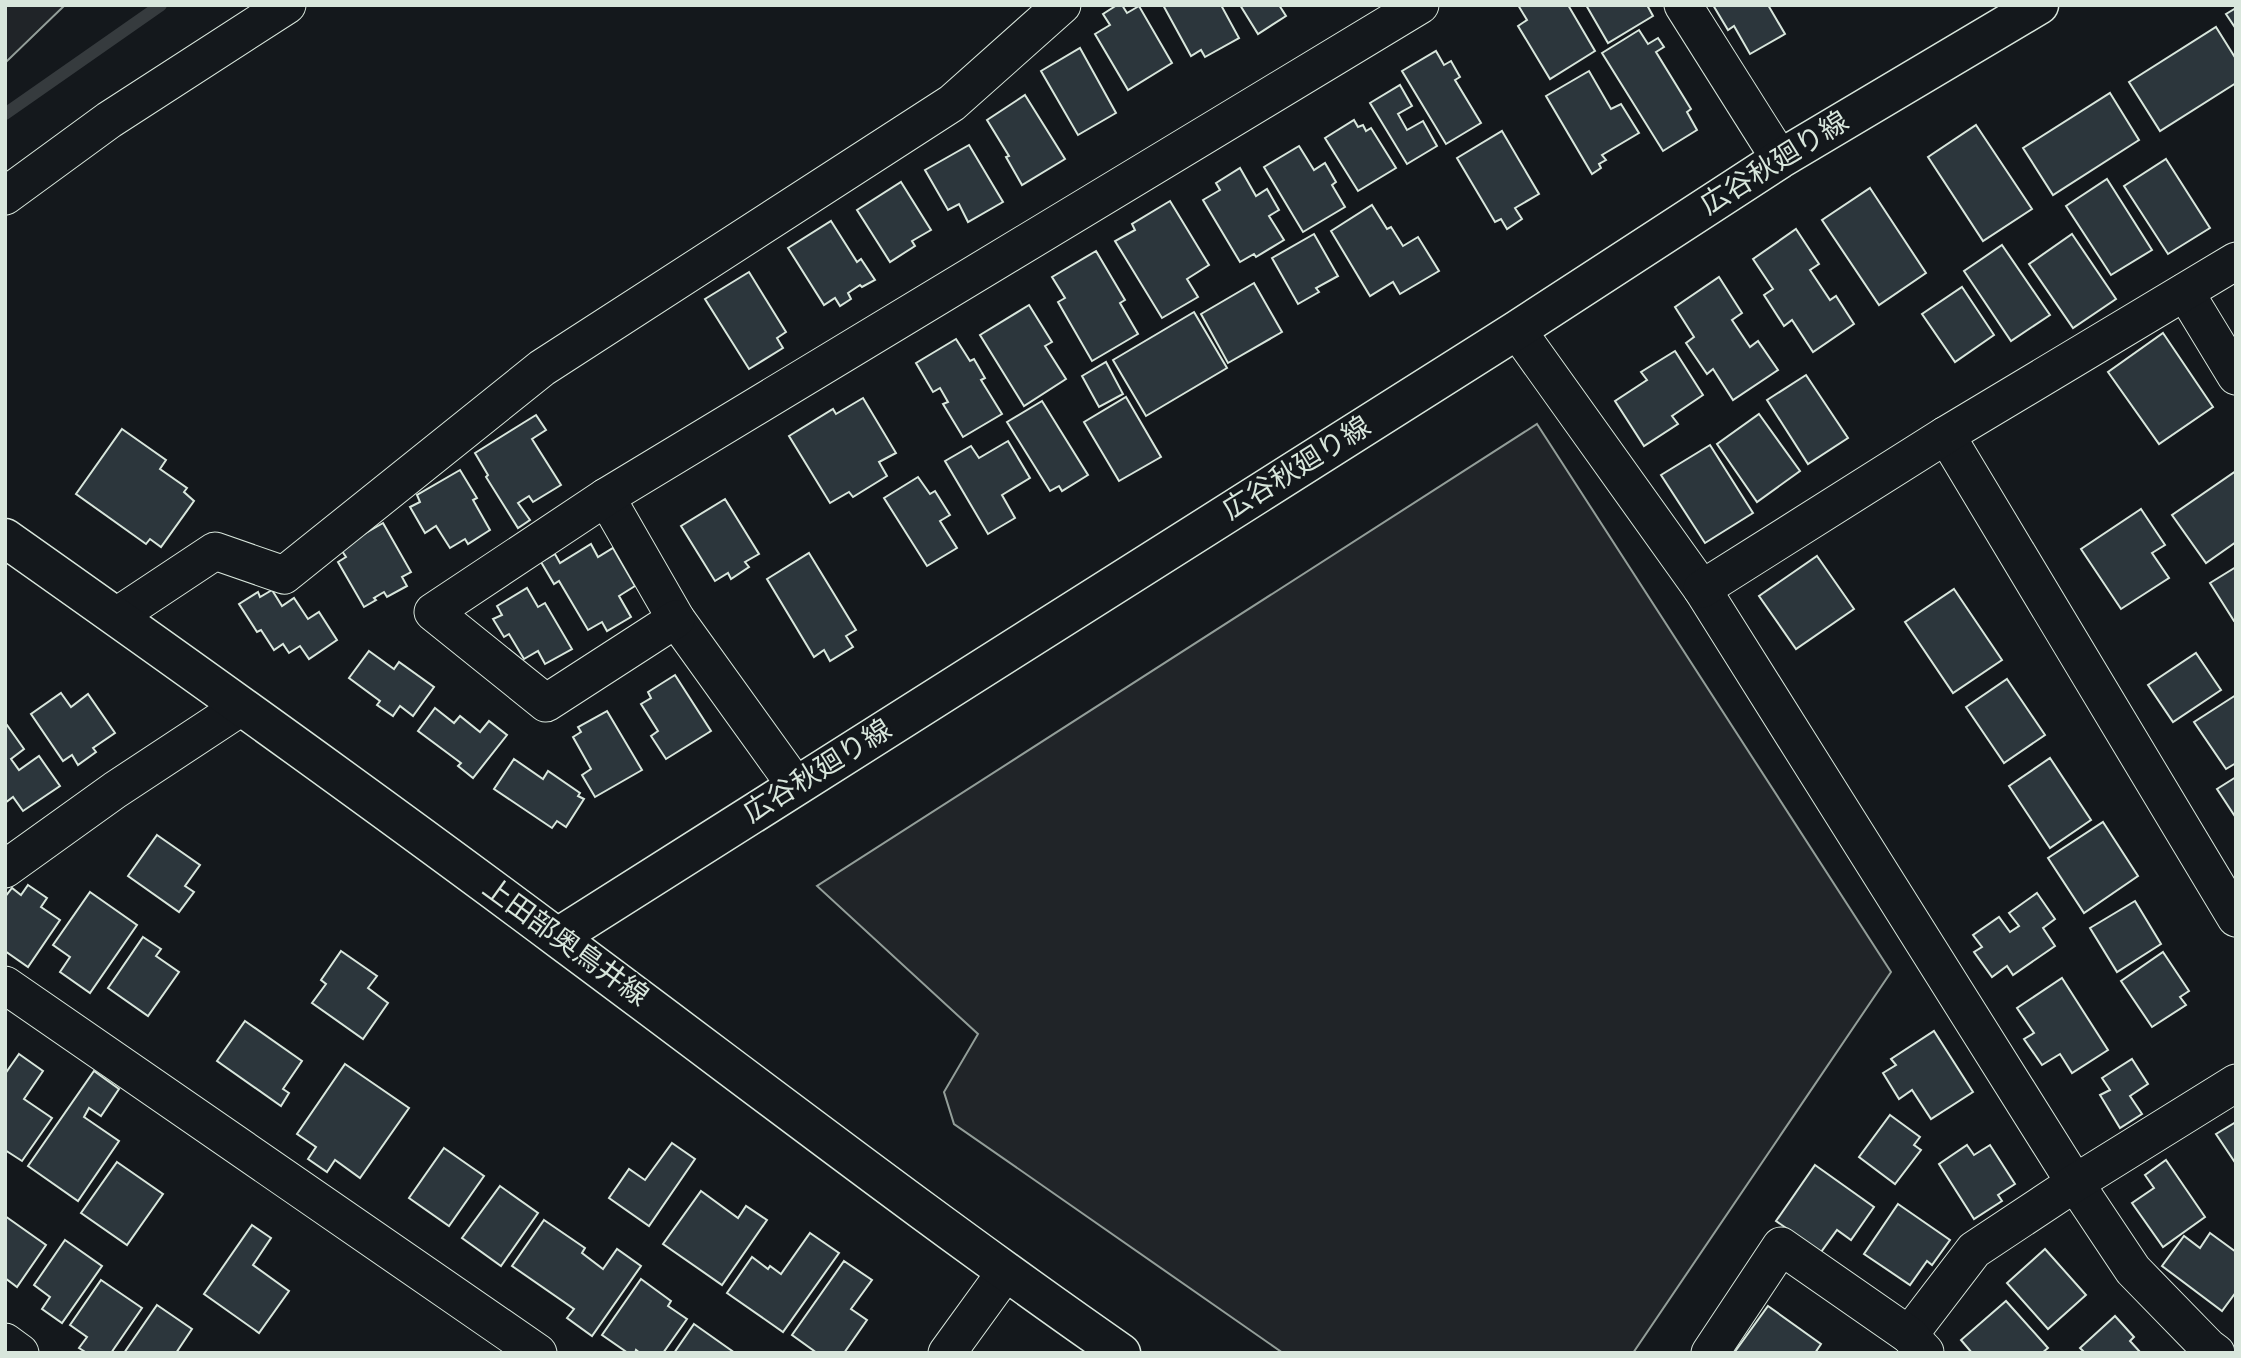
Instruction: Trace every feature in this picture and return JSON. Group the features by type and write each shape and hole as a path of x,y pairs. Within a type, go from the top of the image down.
{"street":[{"path":"5,195 109,120 287,5"},
{"path":"117,616 215,551 284,575 542,368 952,103 1062,5"},
{"path":"676,619 546,704 433,612 606,497 1420,5"},
{"path":"1683,5 1780,159"},
{"name":"広谷秋廻り線","path":"558,937 1517,330 1780,159 2039,5"},
{"path":"1702,589 1946,435 2236,261"},
{"path":"2185,292 2236,376"},
{"path":"1517,330 1702,589 2075,1183 2133,1270 2216,1353"},
{"path":"1946,435 2236,918"},
{"path":"606,497 676,619 796,786"},
{"name":"上田部奥鳥井線","path":"5,538 117,616 558,937 1005,1273 1121,1353"},
{"path":"5,869 115,790 241,707"},
{"path":"5,985 538,1353"},
{"path":"1710,1353 1781,1246 1917,1344 1974,1250 2075,1183 2236,1083"},
{"path":"947,1353 1005,1273"},
{"path":"5,1342 20,1353"}],"shaded area":[{"path":"5,5 65,5 5,63"},
{"path":"1537,424 1891,972 1633,1353 1283,1353 954,1124 944,1092 978,1034 817,886"}],"building":[{"path":"1117,5 1122,5 1127,13 1139,6 1172,63 1128,90 1095,34 1110,25 1103,14"},
{"path":"1163,5 1221,5 1239,38 1205,57 1201,50 1191,56"},
{"path":"1240,5 1279,5 1286,16 1258,34"},
{"path":"1518,5 1568,5 1595,51 1550,79 1518,26 1527,20"},
{"path":"1586,5 1647,5 1653,16 1608,43"},
{"path":"1713,5 1768,5 1785,34 1750,54 1734,26 1728,30"},
{"path":"2236,8 2236,29 2226,14"},
{"path":"2216,27 2236,59 2236,83 2160,131 2129,82"},
{"path":"1639,30 1648,44 1658,38 1664,47 1656,52 1691,109 1687,112 1697,130 1663,151 1602,53"},
{"path":"1080,48 1116,113 1078,135 1041,71"},
{"path":"1436,51 1444,65 1451,61 1460,77 1455,80 1481,123 1446,144 1402,71"},
{"path":"1589,71 1611,109 1621,104 1639,133 1602,155 1606,160 1599,164 1601,168 1592,174 1546,96"},
{"path":"1400,85 1412,106 1398,114 1407,130 1423,121 1437,146 1407,164 1370,103"},
{"path":"2110,93 2139,140 2053,195 2023,148"},
{"path":"1025,95 1065,159 1022,185 1006,157 1009,156 987,120"},
{"path":"1354,120 1358,127 1363,125 1366,131 1371,128 1396,168 1358,191 1325,138"},
{"path":"1976,125 2032,209 1983,241 1928,157"},
{"path":"1502,131 1539,194 1515,208 1522,219 1507,229 1501,219 1495,222 1457,158"},
{"path":"969,145 1003,202 968,222 959,204 948,210 925,170"},
{"path":"1299,146 1314,170 1325,163 1336,182 1332,185 1345,207 1303,232 1264,167"},
{"path":"2166,159 2210,228 2168,254 2124,186"},
{"path":"1240,168 1256,196 1267,189 1279,210 1269,216 1284,240 1256,257 1254,254 1240,262 1203,200 1220,190 1216,183"},
{"path":"2107,179 2152,250 2111,275 2066,206"},
{"path":"901,182 931,230 912,241 915,246 890,262 857,210"},
{"path":"1870,188 1926,273 1879,305 1822,220"},
{"path":"1170,201 1209,265 1187,279 1198,297 1162,318 1115,241 1135,230 1132,224"},
{"path":"1372,205 1387,229 1391,227 1403,246 1418,237 1439,271 1400,294 1393,282 1370,296 1331,231"},
{"path":"831,221 857,262 861,259 875,280 848,293 851,299 840,306 835,298 824,305 788,248"},
{"path":"1796,229 1819,264 1810,270 1830,300 1836,296 1854,324 1813,352 1792,320 1784,326 1764,295 1773,289 1753,259"},
{"path":"1314,234 1338,276 1316,288 1319,292 1298,304 1272,258"},
{"path":"2072,234 2116,299 2073,328 2029,264"},
{"path":"2002,245 2050,315 2011,341 1964,271"},
{"path":"1096,251 1125,300 1120,303 1138,334 1092,361 1058,302 1065,298 1052,277"},
{"path":"749,272 786,332 777,338 783,348 749,369 705,299"},
{"path":"1719,277 1742,313 1732,320 1750,347 1758,341 1778,370 1733,400 1713,369 1707,374 1686,343 1694,337 1675,307"},
{"path":"1254,283 1282,332 1228,363 1201,314"},
{"path":"1962,287 1994,335 1955,362 1922,314"},
{"path":"1029,305 1052,342 1045,346 1066,379 1024,406 980,335"},
{"path":"1194,312 1227,368 1146,416 1113,360"},
{"path":"2163,333 2213,407 2159,444 2108,372"},
{"path":"956,339 970,361 974,359 985,378 981,380 1002,414 963,437 943,404 948,402 940,388 933,392 916,363"},
{"path":"1675,351 1703,395 1672,416 1678,424 1644,446 1615,401 1647,380 1641,372"},
{"path":"1106,362 1123,394 1099,407 1082,376"},
{"path":"1806,375 1848,438 1808,464 1767,400"},
{"path":"1126,397 1161,457 1119,481 1084,422"},
{"path":"863,398 896,453 879,462 887,476 853,497 849,492 830,503 789,436 833,409 836,414"},
{"path":"1042,401 1088,475 1062,491 1059,486 1050,491 1007,422"},
{"path":"1759,414 1800,471 1757,502 1717,444"},
{"path":"536,415 546,430 532,439 561,485 533,502 529,496 518,503 530,520 518,528 486,477 488,475 475,453"},
{"path":"122,429 166,460 160,469 187,488 184,492 194,501 161,547 150,539 146,544 76,494"},
{"path":"1008,441 1030,478 1002,495 1015,518 988,534 945,461 971,446 979,458"},
{"path":"1710,445 1753,513 1705,543 1661,475"},
{"path":"460,470 477,498 473,500 490,530 468,544 465,539 450,548 436,526 425,533 410,507 420,502 417,495"},
{"path":"2236,471 2236,542 2206,563 2172,515"},
{"path":"918,477 930,494 935,491 950,515 940,521 957,548 927,566 884,498"},
{"path":"725,499 759,554 745,562 749,567 731,579 728,573 715,581 681,526"},
{"path":"2141,509 2165,545 2152,553 2169,578 2121,609 2081,549"},
{"path":"383,523 411,572 402,577 407,586 387,597 384,592 364,607 338,562 346,557 340,548"},
{"path":"591,544 598,557 613,548 635,586 619,596 631,617 607,631 602,622 588,630 559,581 554,584 541,562 555,554 560,563"},
{"path":"809,553 856,630 846,636 853,647 830,661 824,650 814,657 767,579"},
{"path":"1817,556 1854,609 1796,649 1759,596"},
{"path":"2236,567 2236,620 2234,621 2210,583"},
{"path":"527,588 538,607 545,603 572,649 545,664 538,651 524,659 509,634 504,637 493,619 502,615 497,606"},
{"path":"1954,589 2002,660 1953,693 1905,622"},
{"path":"272,590 282,606 294,598 308,619 319,612 337,640 309,659 300,646 289,653 283,644 274,650 261,630 257,632 239,604 258,592 260,597"},
{"path":"369,651 394,669 399,662 434,687 413,716 400,706 393,716 377,705 380,701 349,678"},
{"path":"2196,653 2221,690 2173,722 2148,685"},
{"path":"675,675 711,731 666,759 651,736 658,731 641,704 651,698 648,692"},
{"path":"2007,679 2045,735 2004,763 1966,707"},
{"path":"61,693 71,707 88,694 115,733 93,748 96,752 78,765 72,755 63,761 31,714"},
{"path":"2236,695 2236,763 2226,769 2194,722"},
{"path":"435,708 454,723 460,716 480,732 489,721 507,735 473,778 458,766 461,763 418,731"},
{"path":"607,711 642,770 595,797 582,775 591,769 573,737 581,732 578,727"},
{"path":"7,725 24,749 11,759 19,770 39,756 60,786 23,811 13,797 5,803"},
{"path":"2050,758 2091,820 2050,848 2009,786"},
{"path":"514,759 543,779 548,771 580,793 578,796 584,799 566,827 557,821 552,828 494,789"},
{"path":"2236,777 2236,818 2217,789"},
{"path":"2103,822 2138,876 2084,913 2048,858"},
{"path":"157,835 200,865 185,886 194,892 179,912 128,876"},
{"path":"28,885 47,898 41,907 60,920 28,967 5,951 5,897 12,888 21,895"},
{"path":"90,892 137,925 90,993 60,972 70,957 53,945"},
{"path":"2037,893 2055,919 2043,928 2055,946 2013,975 2007,966 1992,977 1974,952 1982,947 1973,935 1999,917 2010,932 2019,926 2009,913"},
{"path":"2135,901 2161,944 2117,972 2090,928"},
{"path":"143,937 161,949 156,956 179,972 148,1016 108,988"},
{"path":"341,951 377,976 368,988 388,1003 363,1039 312,1003 326,984 321,980"},
{"path":"2163,952 2189,991 2180,997 2186,1005 2152,1027 2121,981"},
{"path":"2062,978 2108,1050 2072,1073 2060,1054 2042,1065 2024,1039 2034,1033 2017,1008"},
{"path":"245,1021 302,1061 283,1089 289,1093 281,1106 217,1061"},
{"path":"1934,1031 1973,1092 1931,1119 1912,1090 1899,1099 1883,1073 1896,1065 1891,1059"},
{"path":"19,1054 43,1071 24,1099 52,1118 22,1161 5,1150 5,1074"},
{"path":"2132,1059 2148,1084 2130,1096 2142,1114 2120,1128 2100,1095 2110,1090 2102,1078"},
{"path":"345,1064 409,1108 360,1178 335,1160 327,1172 308,1159 316,1147 297,1134"},
{"path":"94,1071 119,1089 101,1116 89,1108 84,1117 119,1141 78,1201 28,1166"},
{"path":"1890,1115 1920,1137 1914,1145 1921,1150 1895,1184 1859,1157"},
{"path":"2236,1122 2236,1164 2216,1134"},
{"path":"672,1143 695,1159 649,1226 609,1198 629,1169 645,1180"},
{"path":"1967,1145 1974,1155 1990,1145 2015,1184 1998,1195 2002,1201 1974,1219 1939,1164"},
{"path":"444,1148 484,1176 449,1226 409,1198"},
{"path":"2166,1160 2205,1217 2163,1247 2132,1203 2154,1188 2145,1175"},
{"path":"117,1162 163,1194 127,1245 81,1213"},
{"path":"1815,1165 1874,1207 1851,1240 1837,1230 1821,1252 1776,1221"},
{"path":"500,1186 538,1213 501,1266 462,1238"},
{"path":"701,1191 738,1218 746,1206 767,1220 722,1285 663,1244"},
{"path":"1898,1204 1950,1240 1932,1265 1927,1261 1910,1285 1864,1254"},
{"path":"5,1216 46,1245 17,1287 5,1278"},
{"path":"544,1220 585,1248 582,1253 603,1269 617,1249 641,1266 592,1336 567,1318 574,1309 512,1266"},
{"path":"252,1225 271,1238 253,1265 289,1291 259,1333 204,1294"},
{"path":"810,1233 839,1253 783,1332 727,1293 752,1257 768,1269 770,1266 781,1274"},
{"path":"2210,1233 2236,1252 2236,1292 2222,1311 2162,1266 2184,1236 2200,1248"},
{"path":"65,1240 102,1266 62,1323 42,1309 50,1297 34,1285"},
{"path":"2045,1249 2086,1295 2048,1329 2007,1283"},
{"path":"844,1261 872,1280 851,1309 867,1320 844,1353 817,1353 792,1335"},
{"path":"641,1279 671,1301 668,1306 687,1319 663,1353 640,1353 636,1350 635,1353 628,1353 602,1335"},
{"path":"101,1280 142,1308 111,1353 87,1353 79,1348 87,1337 70,1325"},
{"path":"2006,1301 2048,1348 2042,1353 1972,1353 1961,1340"},
{"path":"157,1305 192,1329 176,1353 124,1353"},
{"path":"1768,1306 1821,1344 1815,1353 1734,1353"},
{"path":"2115,1316 2134,1337 2130,1341 2141,1353 2085,1353 2080,1348"},
{"path":"694,1324 735,1353 674,1353"}],"waterway":[{"path":"5,114 161,5"}]}
